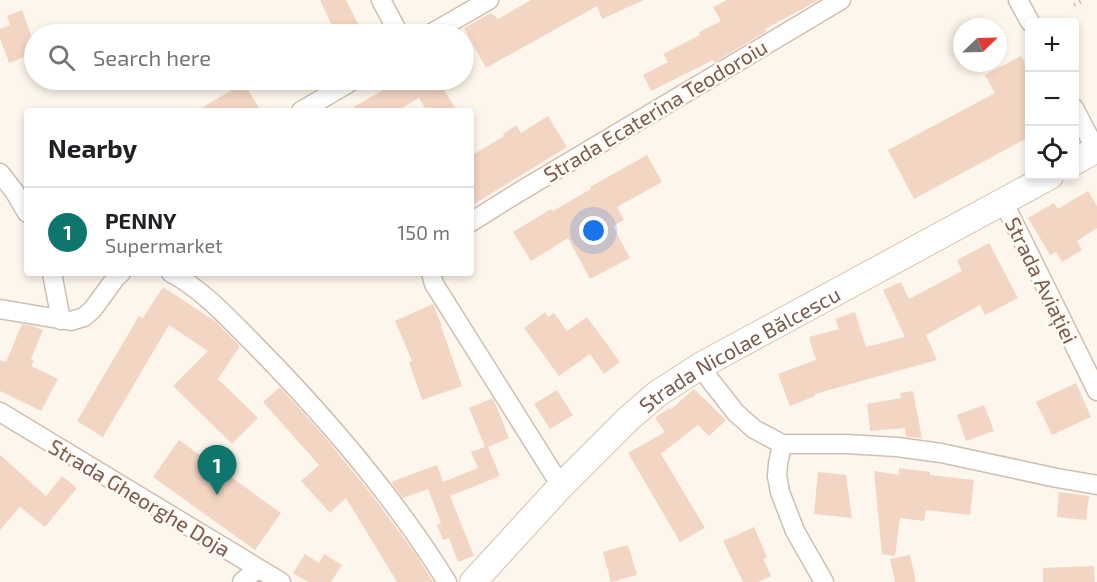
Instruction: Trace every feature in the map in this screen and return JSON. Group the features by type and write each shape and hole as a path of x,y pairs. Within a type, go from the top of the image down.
{"main road":[{"name":"Strada Nicolae Bălcescu","path":"473,582 561,486 627,420 657,394 702,365 1042,180"}],"street":[{"path":"381,0 394,24"},
{"path":"447,24 489,0"},
{"name":"Strada Ecaterina Teodoroiu","path":"474,220 841,0"},
{"path":"1018,0 1028,18"},
{"path":"306,108 337,90"},
{"path":"1079,123 1089,154"},
{"path":"0,173 24,206"},
{"name":"Strada Aviației","path":"1003,201 1097,391"},
{"path":"53,276 61,320"},
{"path":"0,309 71,321 84,317 93,309 117,276"},
{"path":"176,276 223,313 336,430 422,542 447,582"},
{"path":"432,276 434,284 561,486"},
{"path":"702,365 710,380 736,413 754,429 782,444 897,447 941,453 1097,485"},
{"name":"Strada Gheorghe Doja","path":"0,412 280,582"},
{"path":"782,444 777,464 780,492 795,531 824,582"},
{"path":"242,582 257,569"}],"path":[{"path":"1074,5 1084,0"}],"building":[{"path":"320,0 346,0 358,24 331,24"},
{"path":"531,0 644,0 602,19 597,6 486,68 474,46 474,24 471,24 491,13 498,19"},
{"path":"727,0 819,0 765,29 767,31 715,62 713,60 651,91 643,75 668,62 663,54 721,21 713,7"},
{"path":"22,10 27,24 24,24 24,57 9,63 0,38 0,29 10,25 7,16"},
{"path":"1021,56 1025,64 1025,139 914,199 888,150 995,93 985,75 991,72 1007,72 1007,63"},
{"path":"232,90 248,90 259,108 201,108"},
{"path":"383,90 444,90 455,108 425,108 419,98 402,108 352,108"},
{"path":"548,116 567,147 474,204 474,154 504,136 503,134 516,125 521,133"},
{"path":"647,155 662,182 617,207 624,220 613,226 630,258 590,279 568,238 531,261 513,232"},
{"path":"1088,191 1097,206 1097,228 1077,241 1082,250 1062,262 1056,252 1050,255 1028,218 1054,203 1058,209"},
{"path":"989,243 1018,298 985,315 980,305 926,335 937,360 815,394 815,396 790,406 778,374 816,360 809,337 839,329 835,319 855,312 866,347 905,337 883,290 901,282 909,299 962,271 957,260"},
{"path":"163,287 215,321 240,346 218,379 258,418 232,444 173,386 208,351 169,325 103,437 77,421 139,316 143,318"},
{"path":"433,304 462,386 422,400 409,362 412,361 395,321"},
{"path":"545,312 548,317 554,313 567,331 587,317 620,362 604,374 590,354 559,376 524,328"},
{"path":"22,324 43,330 31,359 34,361 31,366 58,379 41,411 0,391 0,360 6,362"},
{"path":"1076,383 1091,417 1052,435 1036,402"},
{"path":"280,387 372,495 417,556 433,582 397,582 346,498 330,513 301,481 319,465 263,402"},
{"path":"694,389 726,420 709,436 698,425 661,454 705,528 680,542 628,453 665,432 655,418 669,408 670,410"},
{"path":"557,390 573,415 550,429 534,404"},
{"path":"913,391 922,438 906,437 905,428 870,431 867,404 901,398 900,393"},
{"path":"493,398 509,438 488,447 500,476 450,496 474,556 458,562 449,538 443,540 437,525 441,523 428,489 403,498 391,482 437,465 443,482 478,468 471,452 485,447 469,408"},
{"path":"984,405 994,431 966,441 957,415"},
{"path":"179,440 281,513 255,550 153,477"},
{"path":"0,455 46,496 62,476 77,488 45,527 20,507 0,530"},
{"path":"899,468 930,472 930,475 974,480 970,515 926,510 924,521 900,518 895,556 882,554 874,471 899,475"},
{"path":"818,472 846,475 852,518 814,514"},
{"path":"1059,492 1089,496 1086,520 1057,517"},
{"path":"754,527 767,557 763,559 771,576 758,582 743,582 723,541"},
{"path":"628,545 637,575 611,582 603,552"},
{"path":"305,554 319,563 324,554 342,565 331,582 308,582 293,573"},
{"path":"910,555 916,582 895,582 890,559"},
{"path":"1094,566 1095,582 1043,582 1043,568"}],"place":[{"name":"PENNY","path":"217,495"}]}
